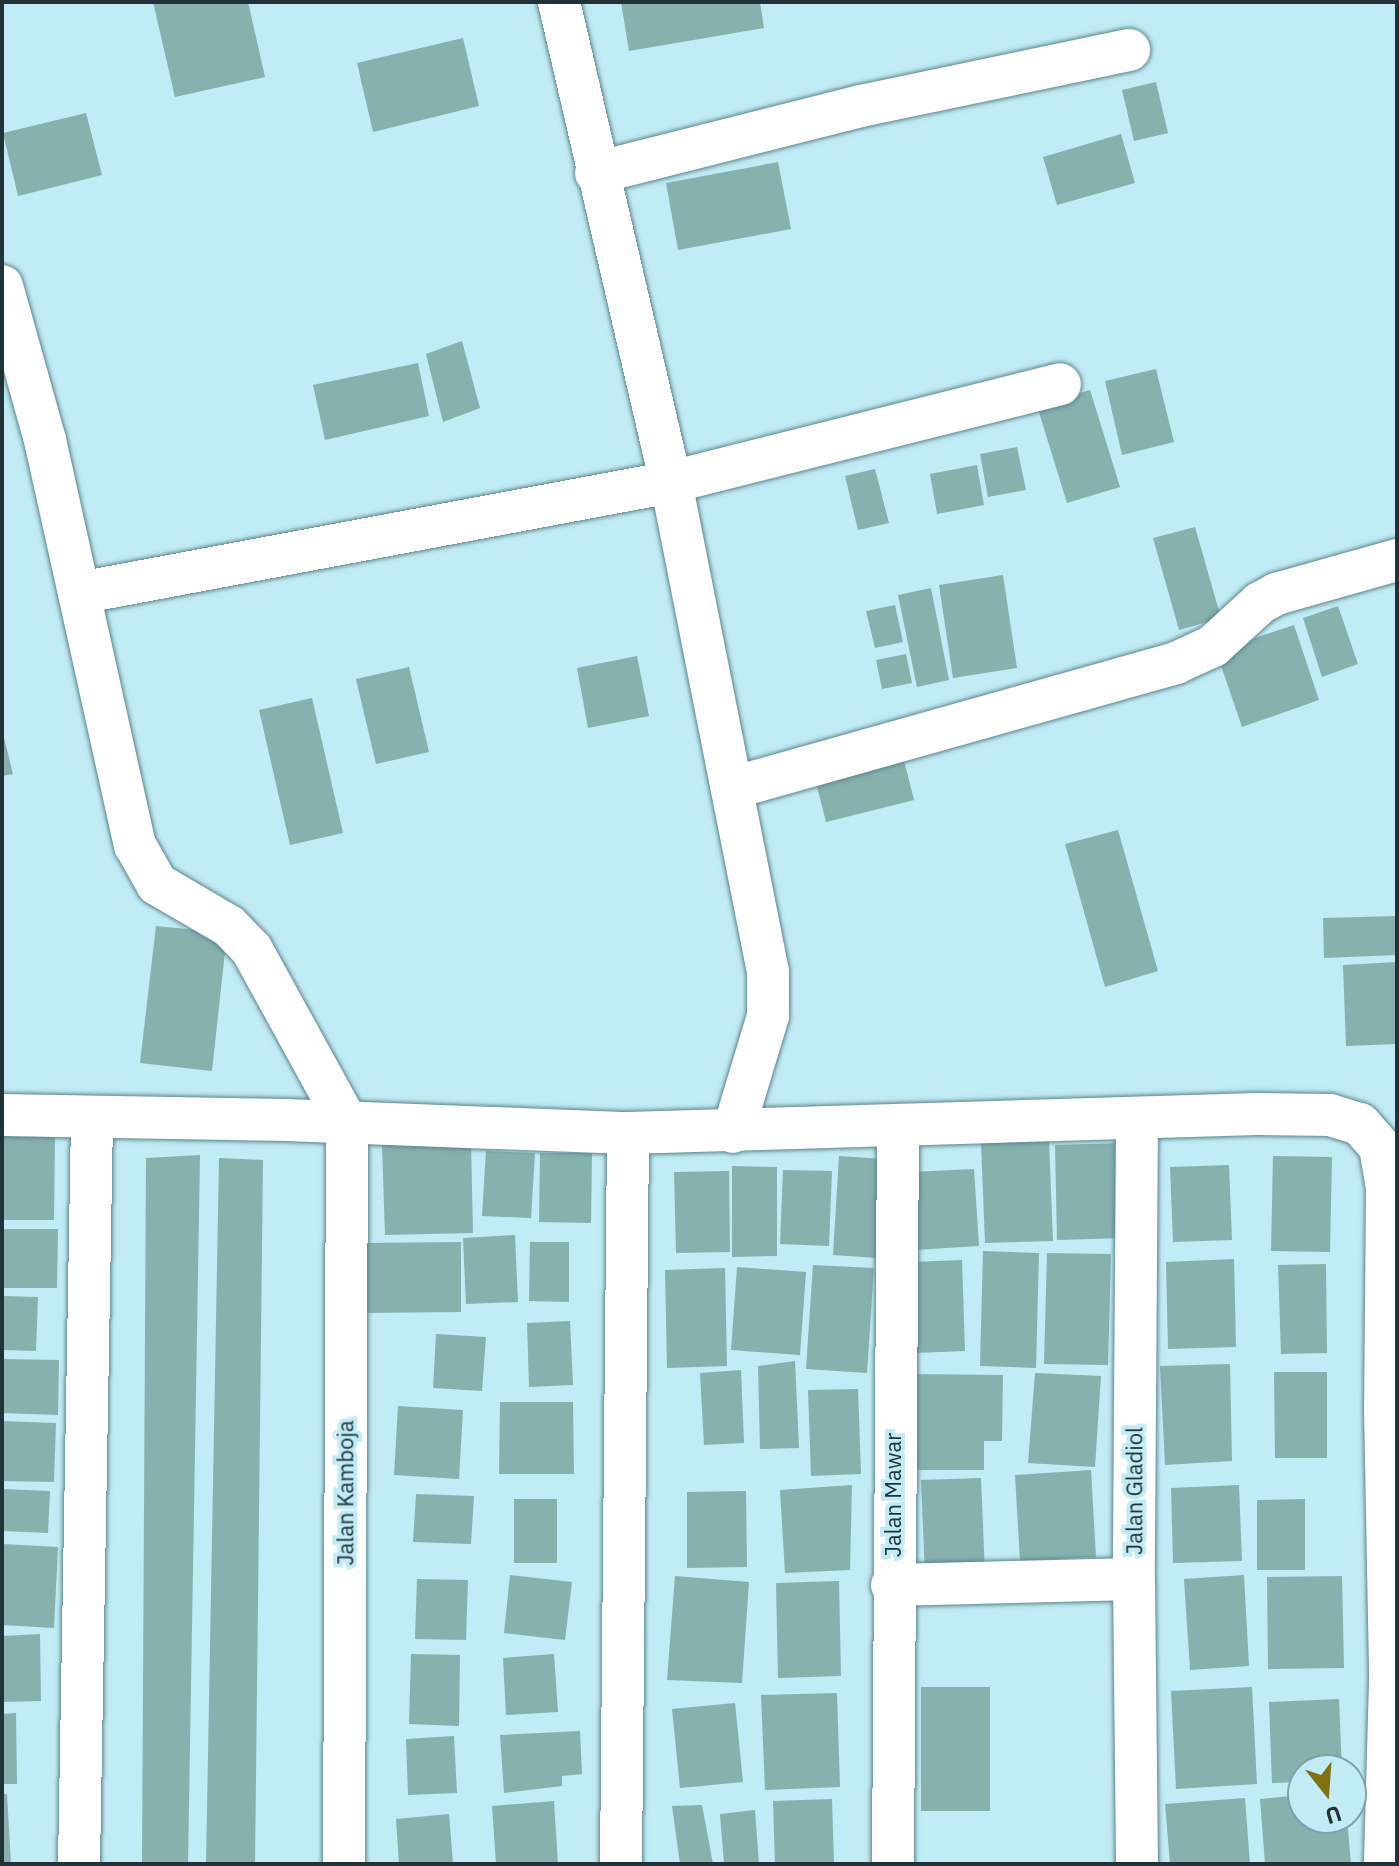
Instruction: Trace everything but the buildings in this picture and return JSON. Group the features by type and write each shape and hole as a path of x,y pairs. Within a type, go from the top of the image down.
{"street":[{"path":"559,2 596,173 671,482 768,972 768,1016 733,1132"},
{"path":"596,173 874,103 1129,50"},
{"path":"2,286 45,440 135,845 157,884 229,926 252,950 347,1123"},
{"path":"79,593 671,482 1060,384"},
{"path":"732,788 1176,663 1213,646 1260,603 1276,594 1397,560"},
{"path":"2,1115 628,1133 1330,1115 1360,1124 1380,1147 1387,1188 1391,1410 1390,1681 1385,1864"},
{"path":"79,1864 92,1118"},
{"name":"Jalan Gladiol","path":"1137,1118 1134,1579 1137,1864"},
{"name":"Jalan Kamboja","path":"344,1864 347,1123"},
{"name":"Jalan Mawar","path":"893,1864 892,1585 898,1126"},
{"path":"621,1864 628,1133"},
{"path":"892,1585 1134,1579"}]}
